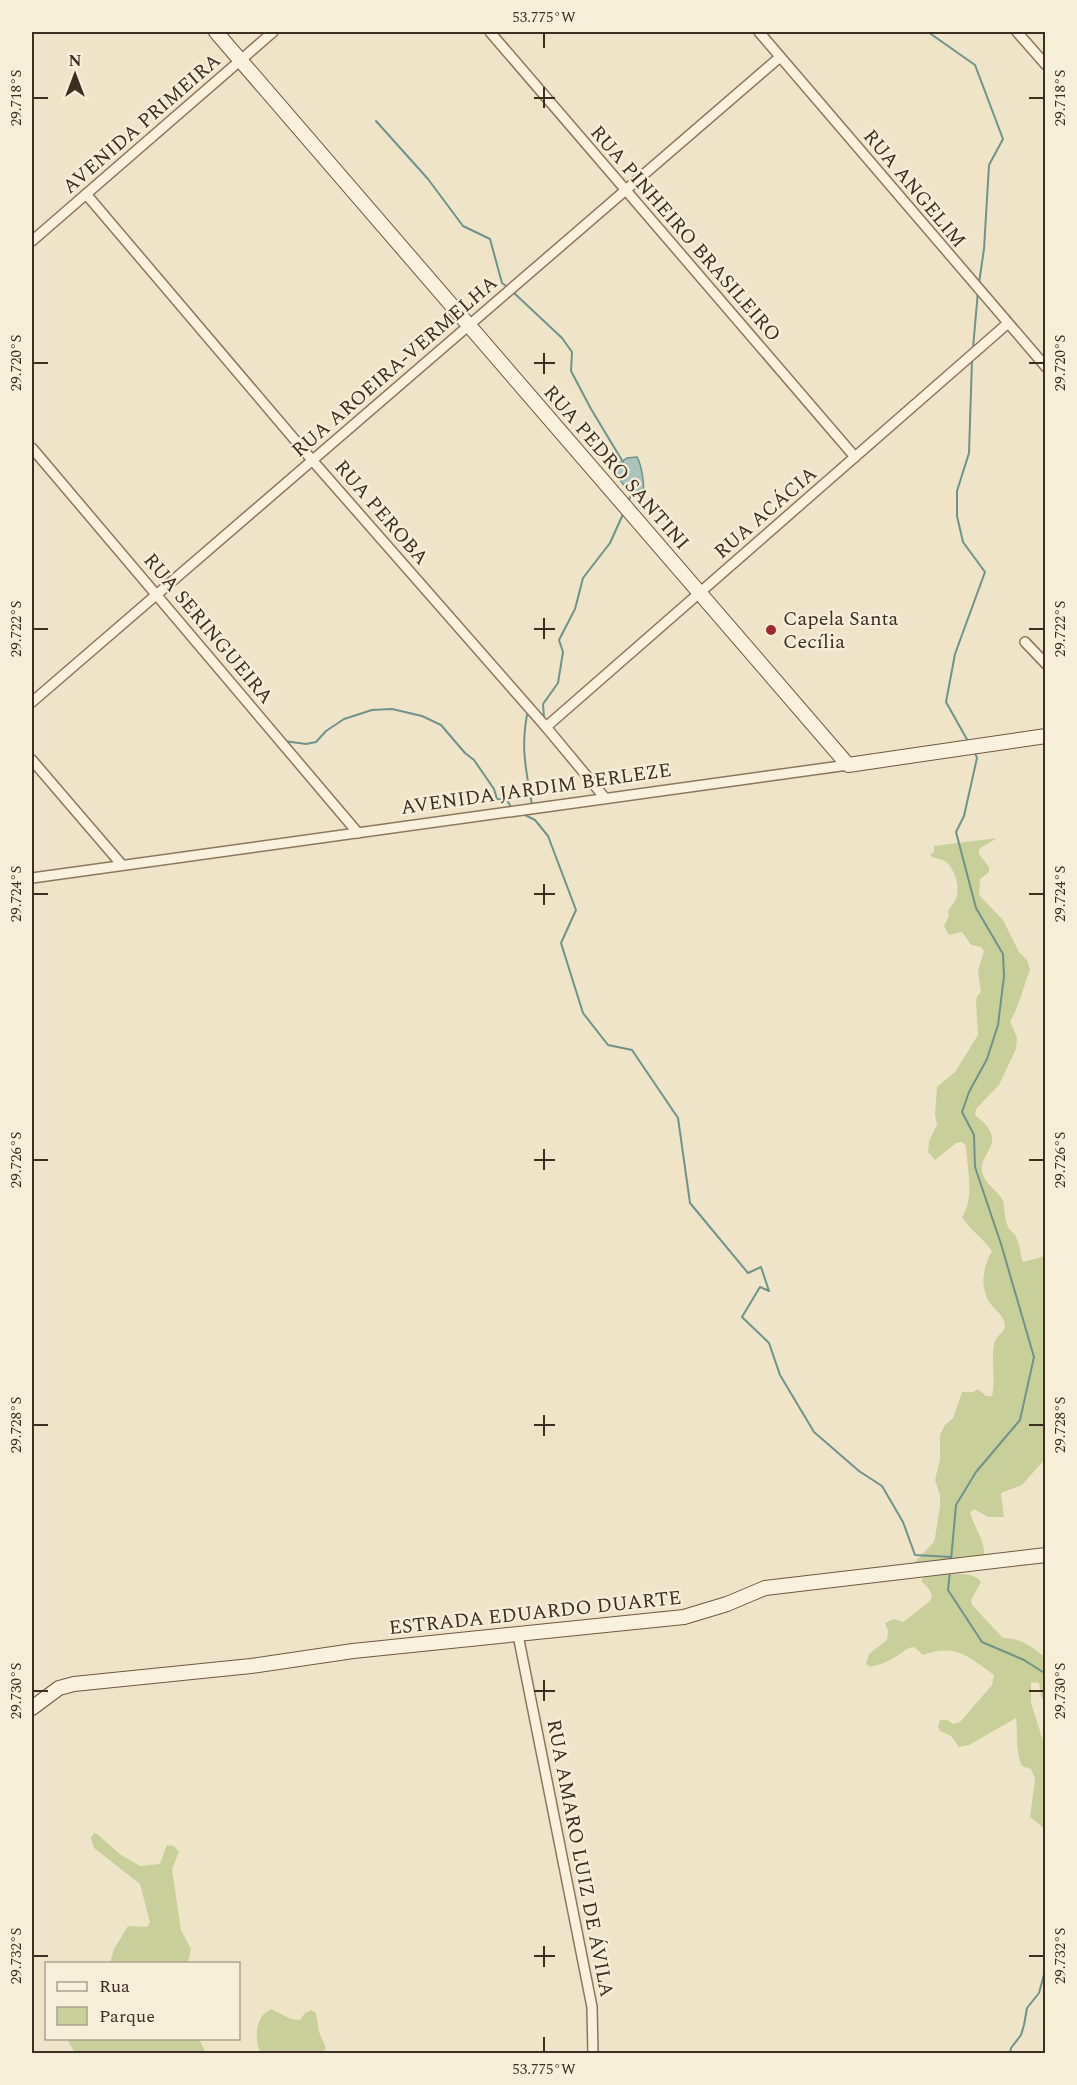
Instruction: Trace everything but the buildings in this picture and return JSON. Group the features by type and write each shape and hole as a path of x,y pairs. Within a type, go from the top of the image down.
{"street":[{"name":"RUA PEDRO SANTINI","path":"216,32 848,765"},
{"name":"AVENIDA PRIMEIRA","path":"32,241 273,32"},
{"name":"RUA PINHEIRO BRASILEIRO","path":"490,32 855,457"},
{"name":"RUA ANGELIM","path":"759,32 1046,367"},
{"path":"1019,32 1046,65"},
{"name":"RUA AROEIRA-VERMELHA","path":"32,702 780,57"},
{"name":"RUA PEROBA","path":"86,194 312,460 546,726 605,798"},
{"name":"RUA ACÁCIA","path":"546,726 1007,324"},
{"name":"RUA SERINGUEIRA","path":"32,447 358,833"},
{"path":"1025,642 1046,664"},
{"name":"AVENIDA JARDIM BERLEZE","path":"32,878 1046,736"},
{"path":"32,760 122,866"},
{"name":"ESTRADA EDUARDO DUARTE","path":"32,1708 59,1688 74,1684 684,1617 727,1604 765,1588 1046,1555"},
{"name":"RUA AMARO LUIZ DE ÁVILA","path":"518,1635 592,2007 593,2054"}],"green space":[{"path":"997,838 979,849 979,854 989,867 989,872 980,879 979,895 1003,920 1019,952 1027,960 1030,970 1010,1021 1017,1038 1016,1049 999,1085 976,1109 975,1115 991,1133 992,1141 982,1167 983,1175 1003,1201 1005,1218 1009,1229 1017,1238 1023,1262 1045,1256 1045,1459 1022,1485 1001,1493 1004,1517 988,1517 974,1509 970,1512 982,1540 984,1558 911,1566 935,1538 940,1506 940,1495 935,1480 940,1459 940,1435 945,1425 953,1418 962,1392 973,1392 978,1389 986,1396 992,1396 994,1347 996,1339 1005,1326 984,1290 986,1263 992,1251 962,1217 969,1192 966,1146 962,1142 956,1143 935,1160 928,1152 929,1141 937,1125 935,1115 937,1087 955,1072 978,1035 976,1002 981,992 978,971 984,951 981,947 971,945 962,932 949,935 944,926 949,916 948,911 956,899 957,883 947,863 930,855 934,852 934,846"},
{"path":"967,1574 979,1579 981,1582 971,1600 972,1605 1003,1638 1021,1641 1045,1657 1045,1703 1041,1696 1039,1683 1031,1682 1031,1703 1045,1747 1045,1829 1030,1817 1035,1779 1031,1769 1022,1766 1020,1761 1016,1718 969,1745 959,1747 951,1736 940,1731 938,1726 940,1720 948,1720 953,1724 960,1722 992,1685 994,1675 969,1658 953,1651 923,1655 914,1647 880,1664 870,1667 866,1664 869,1654 887,1640 888,1631 885,1623 894,1619 903,1622 930,1601 932,1596 929,1589 921,1581 924,1577"},
{"path":"94,1833 97,1834 121,1855 140,1866 160,1864 167,1845 174,1846 179,1852 172,1869 181,1930 191,1949 188,1962 110,1962 114,1949 128,1926 147,1927 150,1922 140,1884 94,1848 91,1838"},
{"path":"271,2009 291,2019 300,2020 305,2013 311,2010 316,2013 319,2032 326,2048 323,2053 261,2053 257,2029 260,2019"},
{"path":"68,2040 200,2040 206,2053 75,2053"}],"water":[{"path":"637,457 643,484 643,492 639,494 623,484 614,467 627,458"}],"waterway":[{"path":"928,32 975,65 1003,139 989,165 984,249 979,283"},
{"path":"376,121 428,179 463,226 490,239 502,283 509,288"},
{"path":"973,348 978,291"},
{"path":"513,292 562,338 572,352 571,371 623,462"},
{"path":"969,743 946,702 955,654 985,572 963,542 957,516 957,491 969,453 972,360"},
{"path":"628,502 633,490"},
{"path":"541,717 544,717 543,704 558,683 563,652 559,640 575,609 583,578 610,543 624,512"},
{"path":"284,741 306,744 316,742 326,731 344,719 372,710 392,709 422,716 441,725 474,760 494,789 497,799 507,800 512,809"},
{"path":"528,710 524,747 532,805"},
{"path":"951,1560 956,1505 976,1472 1020,1420 1034,1357 1001,1244 975,1167 974,1135 962,1112 969,1092 987,1059 998,1025 1004,976 1003,954 976,908 956,832 964,816 977,758 975,753"},
{"path":"523,814 535,820 548,836 576,910 561,943 583,1013 608,1045 632,1050 678,1118 690,1203 748,1273 761,1267 769,1291 760,1287 742,1317 769,1343 780,1375 814,1432 859,1471 882,1486 903,1522 915,1555 951,1557"},
{"path":"950,1571 948,1590 982,1642 1024,1660 1046,1674"},
{"path":"1010,2054 1011,2048 1021,2035 1027,2008 1039,1993 1046,1967"}],"place":[{"name":"Capela Santa Cecília","path":"771,630"}]}
